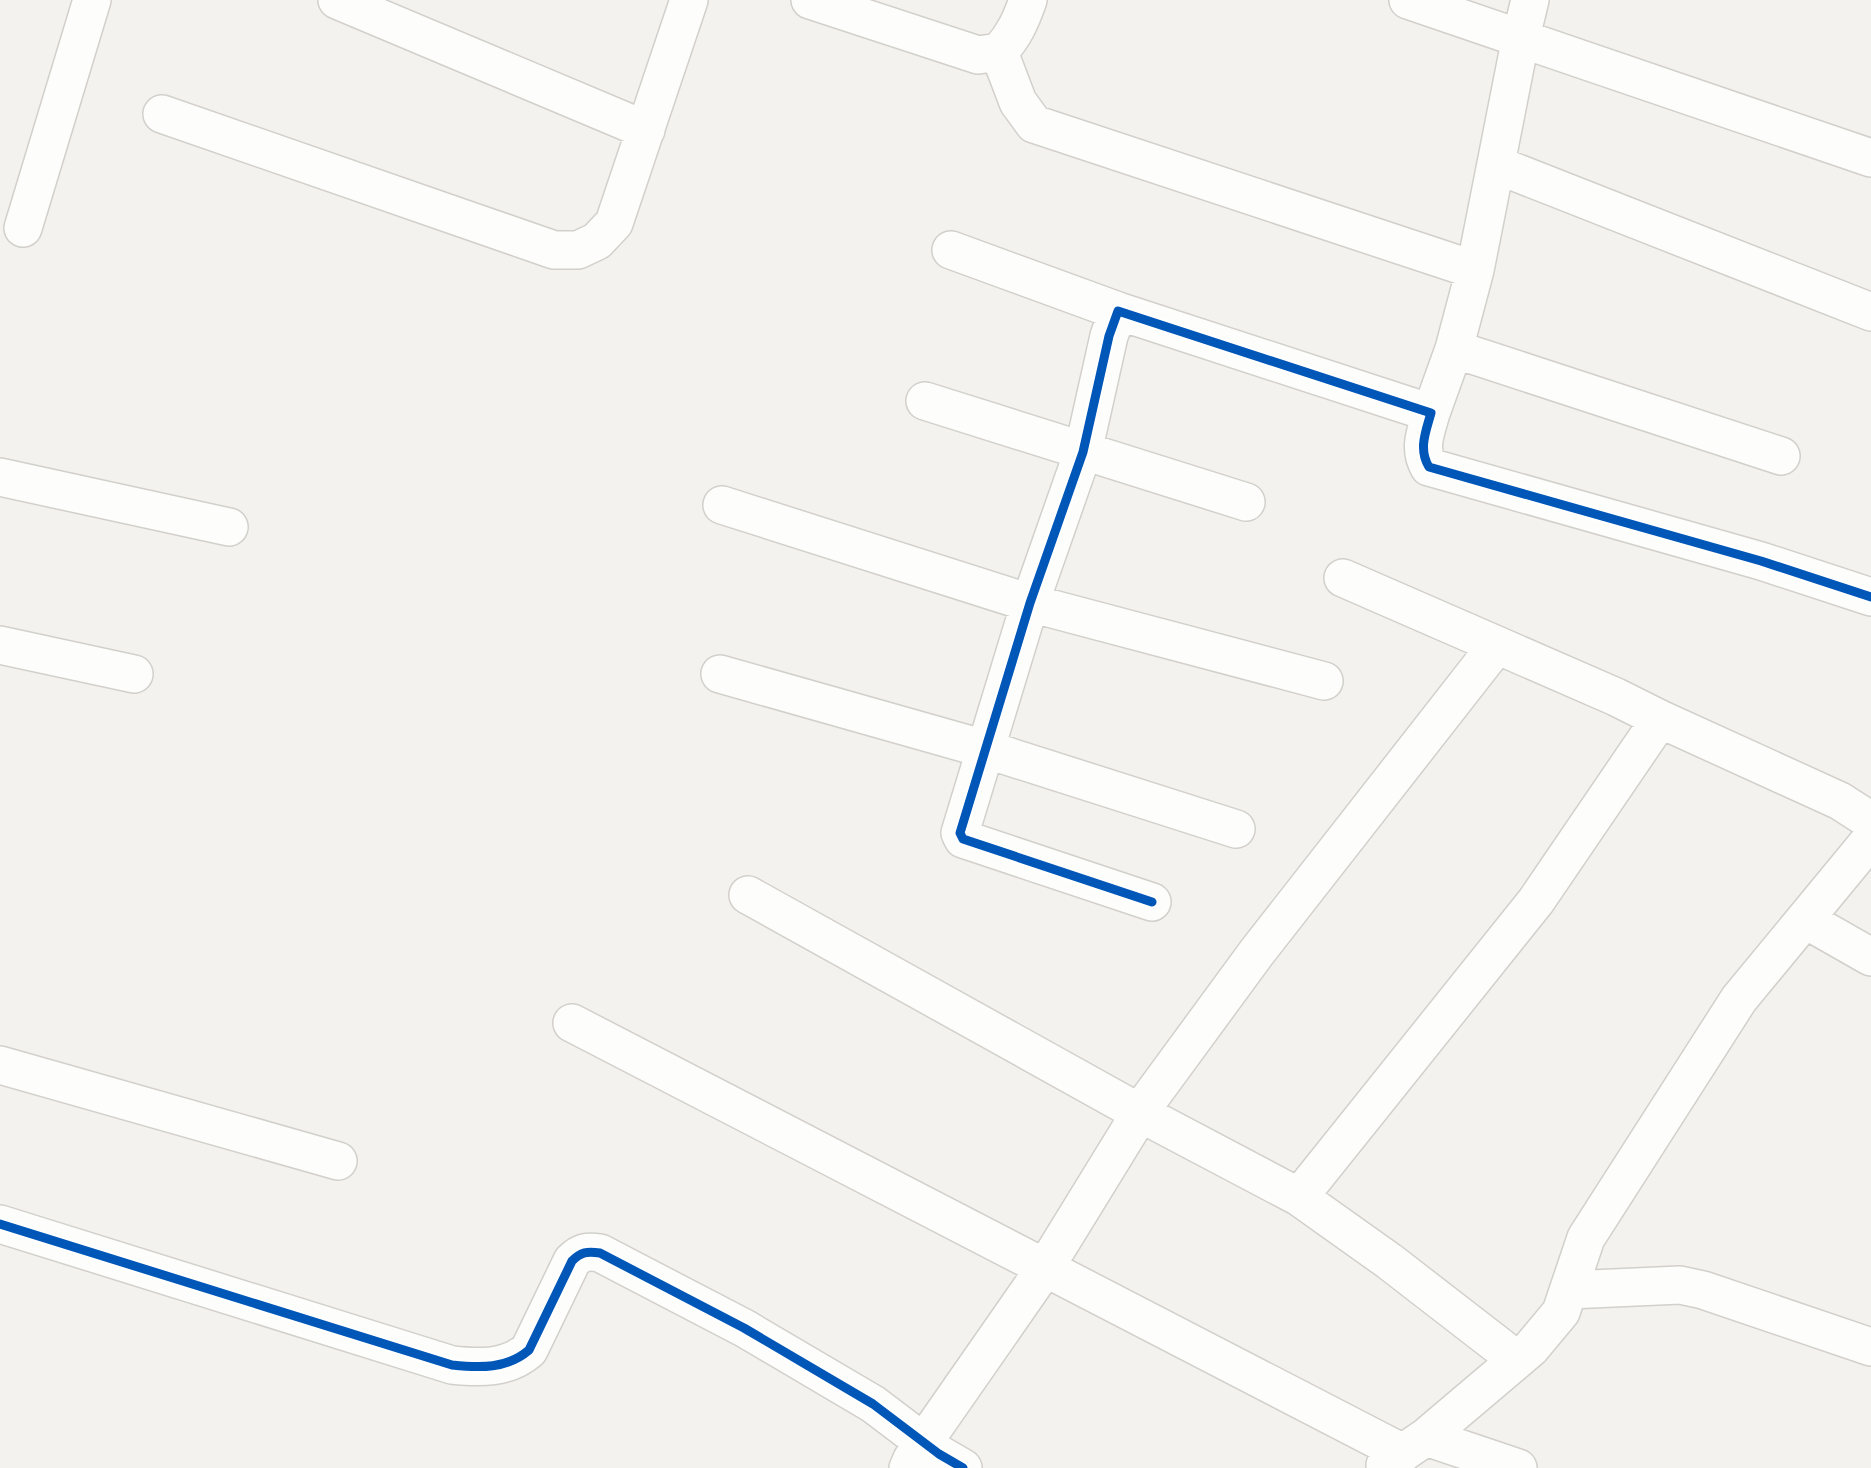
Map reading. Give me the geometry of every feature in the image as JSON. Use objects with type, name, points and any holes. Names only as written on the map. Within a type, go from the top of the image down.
[{"type":"street","points":[[23,228],[92,0]]},
{"type":"street","points":[[337,0],[646,130]]},
{"type":"street","points":[[162,114],[554,250],[578,250],[597,241],[614,223],[689,0]]},
{"type":"street","points":[[810,0],[978,55],[999,52],[1011,39],[1028,0]]},
{"type":"street","points":[[1408,0],[1871,158]]},
{"type":"street","points":[[1531,0],[1521,37],[1475,270],[1454,349],[1431,413],[1423,444],[1423,458],[1429,467],[1761,561],[1871,597]]},
{"type":"street","points":[[999,52],[1018,102],[1034,124],[1475,270]]},
{"type":"street","points":[[1497,165],[1871,312]]},
{"type":"street","points":[[951,250],[1118,312],[1431,413]]},
{"type":"street","points":[[1118,312],[1109,335],[1083,452],[1030,603],[960,833],[963,839],[1152,902]]},
{"type":"street","points":[[1454,349],[1781,456]]},
{"type":"street","points":[[925,401],[1246,502]]},
{"type":"street","points":[[0,477],[229,527]]},
{"type":"street","points":[[722,505],[1030,603],[1324,681]]},
{"type":"street","points":[[1343,578],[1616,696],[1840,802],[1871,821]]},
{"type":"street","points":[[0,645],[134,674]]},
{"type":"street","points":[[916,1455],[1045,1268],[1140,1113],[1257,952],[1497,645]]},
{"type":"street","points":[[720,674],[985,749],[1236,829]]},
{"type":"street","points":[[1299,1197],[1536,901],[1660,719]]},
{"type":"street","points":[[1403,1453],[1531,1348],[1561,1312],[1587,1238],[1739,999],[1871,839]]},
{"type":"street","points":[[748,895],[1140,1113],[1299,1197],[1389,1261],[1517,1360]]},
{"type":"street","points":[[1806,919],[1871,957]]},
{"type":"street","points":[[572,1023],[1403,1453],[1518,1468]]},
{"type":"street","points":[[0,1065],[338,1161]]},
{"type":"street","points":[[0,1224],[452,1365],[475,1368],[519,1359],[530,1350],[572,1261],[579,1254],[589,1251],[600,1253],[744,1328],[873,1404],[916,1455],[963,1468]]},
{"type":"street","points":[[1569,1290],[1680,1285],[1703,1290],[1871,1347]]},
{"type":"cycle path","points":[[1152,902],[963,839],[960,833],[1030,603],[1083,452],[1109,336],[1118,311],[1431,413],[1423,447],[1429,467],[1761,561],[1871,597]]},
{"type":"cycle path","points":[[0,1224],[452,1365],[473,1367],[512,1361],[529,1350],[572,1261],[584,1253],[600,1253],[744,1328],[873,1404],[939,1454],[963,1468]]}]
